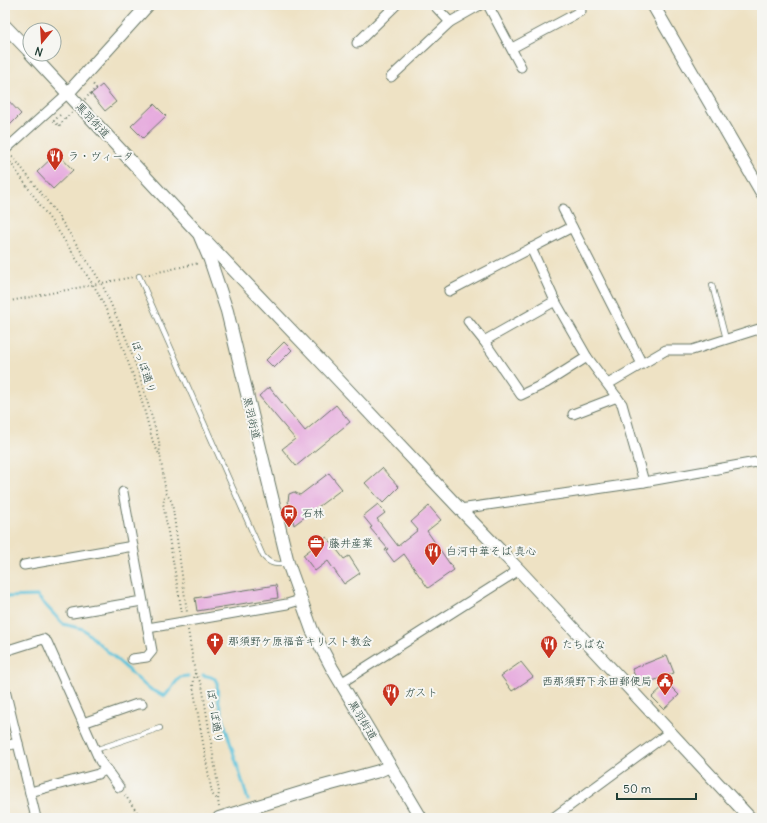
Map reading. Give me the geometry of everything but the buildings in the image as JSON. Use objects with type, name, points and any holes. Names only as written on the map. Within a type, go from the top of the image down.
[{"type":"street","points":[[6,153],[68,93],[148,5]]},
{"type":"street","points":[[357,43],[396,5]]},
{"type":"street","points":[[434,5],[450,22]]},
{"type":"street","points":[[391,76],[450,22],[480,5]]},
{"type":"street","points":[[488,5],[521,67]]},
{"type":"street","points":[[512,48],[580,11],[577,5]]},
{"type":"street","points":[[653,5],[762,193]]},
{"type":"street","name":"黒羽街道","points":[[5,26],[22,44]]},
{"type":"street","name":"黒羽街道","points":[[39,62],[199,234],[210,260],[227,311],[288,564],[300,600],[312,630],[341,683],[421,818]]},
{"type":"street","points":[[563,209],[642,364]]},
{"type":"street","points":[[449,291],[572,227]]},
{"type":"street","points":[[199,234],[519,570],[750,818]]},
{"type":"street","points":[[531,248],[555,300],[587,357],[622,404],[644,482]]},
{"type":"street","points":[[484,341],[555,300]]},
{"type":"street","points":[[468,321],[484,341],[521,395],[546,383],[587,357]]},
{"type":"street","points":[[608,384],[666,350],[692,350],[762,328]]},
{"type":"street","points":[[573,414],[617,397]]},
{"type":"street","points":[[460,509],[644,482],[762,461]]},
{"type":"street","points":[[123,492],[152,651],[148,656],[132,659]]},
{"type":"street","points":[[24,565],[133,546]]},
{"type":"street","points":[[341,683],[519,570]]},
{"type":"street","points":[[148,628],[287,604],[300,600]]},
{"type":"street","points":[[72,613],[142,601]]},
{"type":"street","points":[[5,651],[43,639],[47,642],[100,761],[119,787]]},
{"type":"street","points":[[5,690],[36,818]]},
{"type":"street","points":[[83,723],[137,704],[142,704]]},
{"type":"street","points":[[553,818],[670,732]]},
{"type":"street","points":[[5,746],[18,743]]},
{"type":"street","points":[[219,814],[379,771],[390,766]]},
{"type":"street","points":[[30,792],[98,774],[107,769]]},
{"type":"lane","points":[[139,276],[263,556],[268,562],[275,564],[288,564]]},
{"type":"lane","points":[[712,285],[726,339]]},
{"type":"lane","points":[[95,750],[160,728]]},
{"type":"path","points":[[60,115],[54,121],[59,126],[96,88],[91,83],[88,86]]},
{"type":"path","points":[[6,153],[9,162],[62,235],[94,285],[118,337],[139,390],[153,442],[160,456]]},
{"type":"path","name":"ぽっぽ通り","points":[[6,153],[14,158],[57,214],[102,284],[126,338],[139,374],[159,441],[166,493],[172,502],[188,610],[186,616],[182,614],[163,503],[166,493]]},
{"type":"path","points":[[5,302],[102,284],[210,260]]},
{"type":"path","name":"ぽっぽ通り","points":[[188,626],[195,673],[202,685],[219,792],[219,814]]},
{"type":"path","points":[[195,673],[193,686],[212,794],[218,800]]},
{"type":"path","points":[[119,787],[140,818]]},
{"type":"waterway","points":[[5,597],[37,596],[63,624],[83,629],[149,689],[165,696],[180,677],[188,676]]},
{"type":"waterway","points":[[203,675],[215,679],[217,683],[218,699],[248,800]]},
{"type":"waterway","points":[[254,814],[256,818]]},
{"type":"place","name":"ラ・ヴィータ","points":[[55,171]]},
{"type":"place","name":"石林","points":[[289,528]]},
{"type":"place","name":"藤井産業","points":[[316,558]]},
{"type":"place","name":"白河中華そば 真心","points":[[433,566]]},
{"type":"place","name":"那須野ケ原福音キリスト教会","points":[[215,656]]},
{"type":"place","name":"たちばな","points":[[549,659]]},
{"type":"place","name":"西那須野下永田郵便局","points":[[665,696]]},
{"type":"place","name":"ガスト","points":[[391,707]]}]
